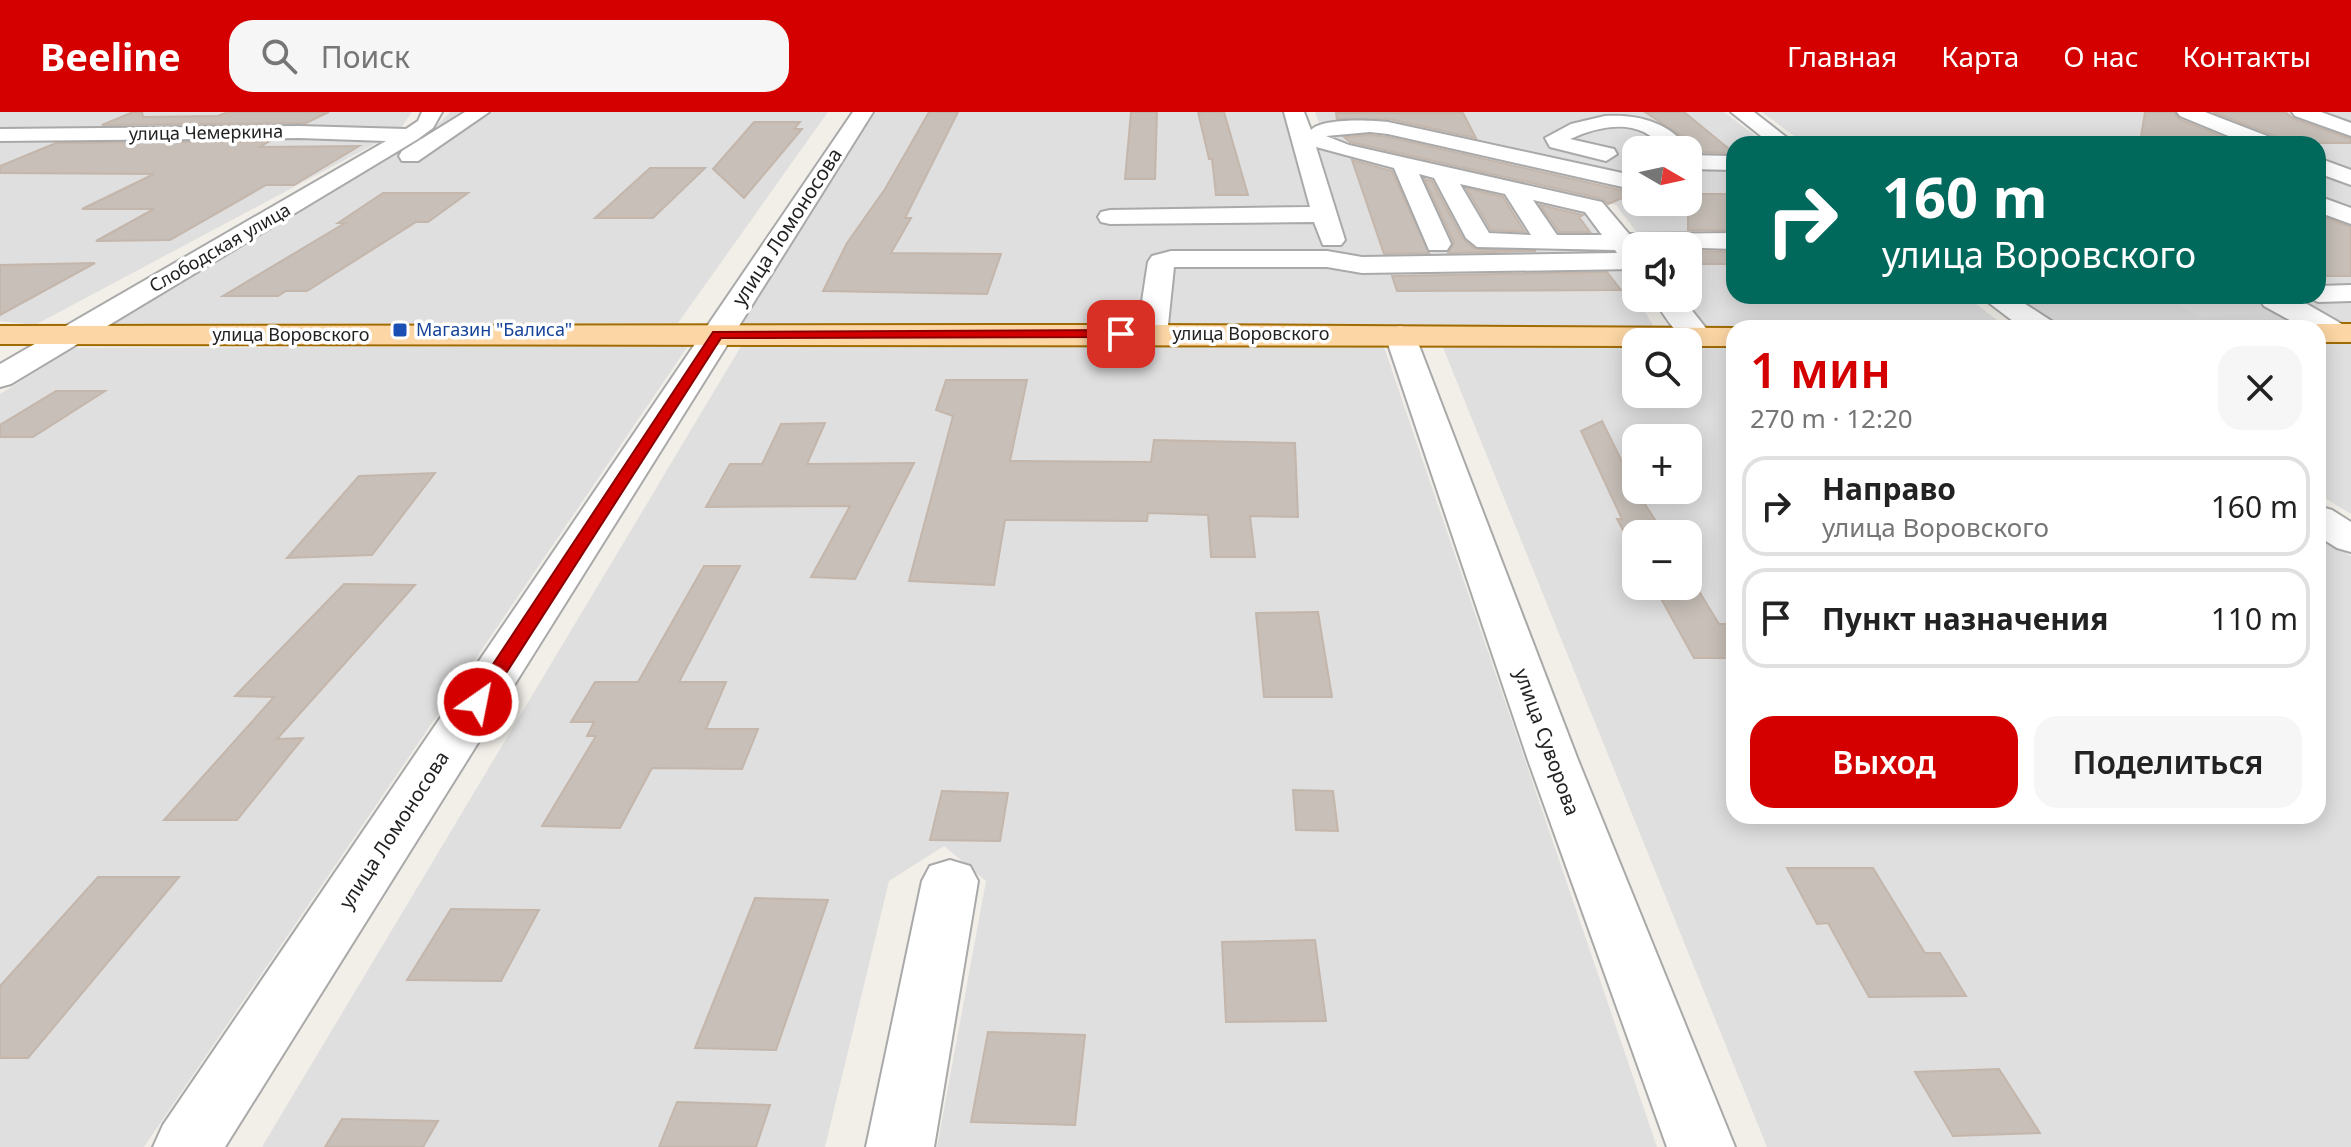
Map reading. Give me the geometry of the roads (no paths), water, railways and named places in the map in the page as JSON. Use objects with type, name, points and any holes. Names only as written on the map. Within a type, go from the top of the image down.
[{"type":"main road","name":"улица Воровского","points":[[0,335],[1622,336]]},
{"type":"main road","name":"улица Воровского","points":[[1702,337],[1726,337]]},
{"type":"street","points":[[272,146],[343,112]]},
{"type":"street","points":[[265,249],[427,127],[479,112]]},
{"type":"street","name":"улица Ломоносова","points":[[187,1147],[863,112]]},
{"type":"street","points":[[1741,112],[1773,136]]},
{"type":"street","points":[[2187,112],[2247,136]]},
{"type":"street","points":[[2302,112],[2351,130]]},
{"type":"street","points":[[1622,157],[1568,146],[1556,138],[1594,123],[1640,124],[1653,128],[1662,136]]},
{"type":"street","points":[[1299,126],[1343,150],[1593,207],[1622,242]]},
{"type":"street","points":[[1299,126],[1378,127],[1622,180]]},
{"type":"street","points":[[1299,126],[1332,237],[1362,265],[1622,254]]},
{"type":"street","name":"улица Чемеркина","points":[[0,135],[302,132],[427,127]]},
{"type":"street","name":"Слободская улица","points":[[0,377],[427,127]]},
{"type":"street","points":[[1702,160],[1726,162]]},
{"type":"street","points":[[1403,164],[1438,244]]},
{"type":"street","points":[[2326,168],[2349,177]]},
{"type":"street","points":[[1443,173],[1479,238],[1486,242],[1549,243],[1622,253]]},
{"type":"street","points":[[1513,188],[1549,243]]},
{"type":"street","points":[[2326,206],[2351,217]]},
{"type":"street","points":[[1110,217],[1332,237]]},
{"type":"street","points":[[1152,334],[1161,262],[1332,237]]},
{"type":"street","points":[[1702,245],[1726,242]]},
{"type":"street","points":[[191,266],[238,266]]},
{"type":"street","points":[[2331,294],[2351,306]]},
{"type":"street","points":[[2006,304],[2030,320]]},
{"type":"street","points":[[2279,304],[2309,320]]},
{"type":"street","points":[[129,336],[165,312]]},
{"type":"street","points":[[1678,312],[1691,328]]},
{"type":"street","name":"улица Суворова","points":[[1400,335],[1553,760],[1701,1147]]},
{"type":"street","points":[[2326,523],[2351,540]]},
{"type":"street","points":[[900,1147],[950,881]]},
{"type":"place","name":"Магазин \"Балиса\"","points":[[400,330]]}]
